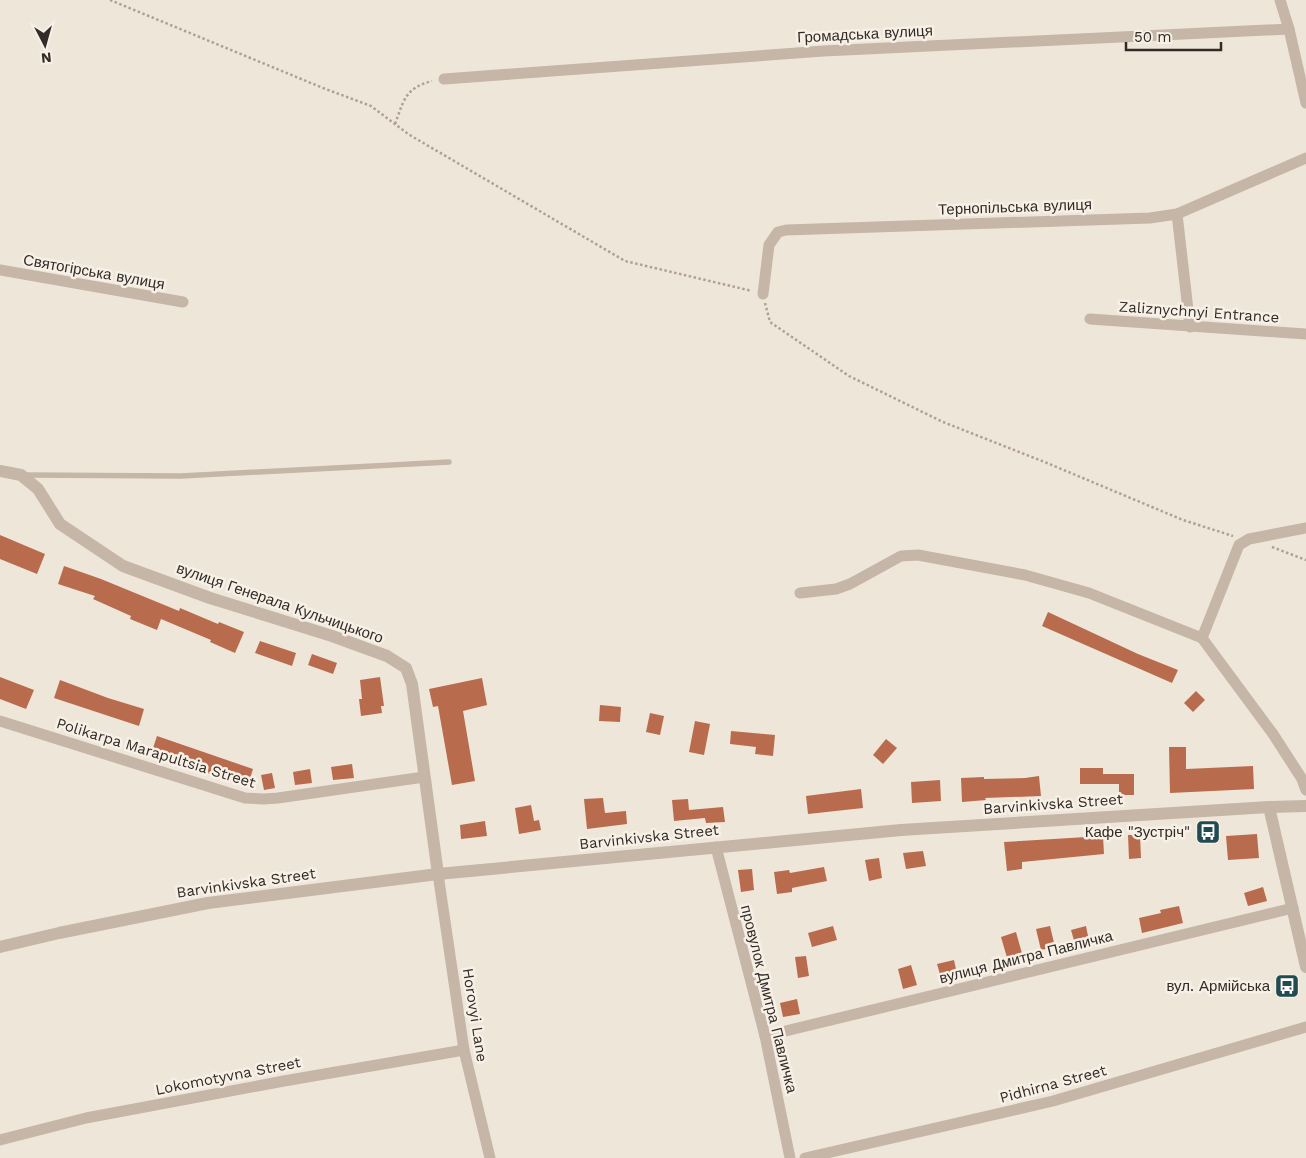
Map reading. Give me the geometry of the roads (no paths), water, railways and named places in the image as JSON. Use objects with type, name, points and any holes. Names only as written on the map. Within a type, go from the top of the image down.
[{"type":"street","points":[[1280,0],[1289,29],[1306,103]]},
{"type":"street","name":"Громадська вулиця","points":[[444,79],[824,51],[1289,29]]},
{"type":"street","name":"Тернопільська вулиця","points":[[762,294],[769,244],[778,232],[786,230],[1150,218],[1177,214],[1306,158]]},
{"type":"street","points":[[1177,214],[1190,327]]},
{"type":"street","name":"Святогірська вулиця","points":[[0,270],[184,302]]},
{"type":"street","name":"Zaliznychnyi Entrance","points":[[1090,319],[1306,334]]},
{"type":"street","points":[[0,471],[21,475]]},
{"type":"street","name":"вулиця Генерала Кульчицького","points":[[21,475],[38,489],[60,524],[123,566],[210,598],[332,636],[387,656],[406,668],[412,684],[438,874]]},
{"type":"street","points":[[1202,638],[1244,542],[1306,528]]},
{"type":"street","points":[[800,593],[843,586],[864,578],[901,556],[918,555],[1025,575],[1089,593],[1202,638],[1273,734],[1302,779],[1306,790]]},
{"type":"street","name":"Polikarpa Marapultsia Street","points":[[0,721],[245,798],[278,798],[424,777]]},
{"type":"street","name":"Barvinkivska Street","points":[[0,947],[59,932],[208,903],[438,874],[901,830],[1306,806]]},
{"type":"street","points":[[1270,807],[1306,967]]},
{"type":"street","name":"провулок Дмитра Павличка","points":[[716,847],[765,1036],[790,1158]]},
{"type":"street","name":"Horovyi Lane","points":[[438,874],[464,1050],[490,1158]]},
{"type":"street","name":"вулиця Дмитра Павличка","points":[[765,1036],[1293,908]]},
{"type":"street","name":"Pidhirna Street","points":[[805,1158],[1053,1101],[1306,1027]]},
{"type":"street","name":"Lokomotyvna Street","points":[[0,1140],[86,1118],[284,1080],[464,1050]]},
{"type":"lane","points":[[21,475],[181,476],[449,462]]},
{"type":"place","name":"Кафе \"Зустріч\"","points":[[1208,832]]},
{"type":"place","name":"вул. Армійська","points":[[1287,986]]}]
